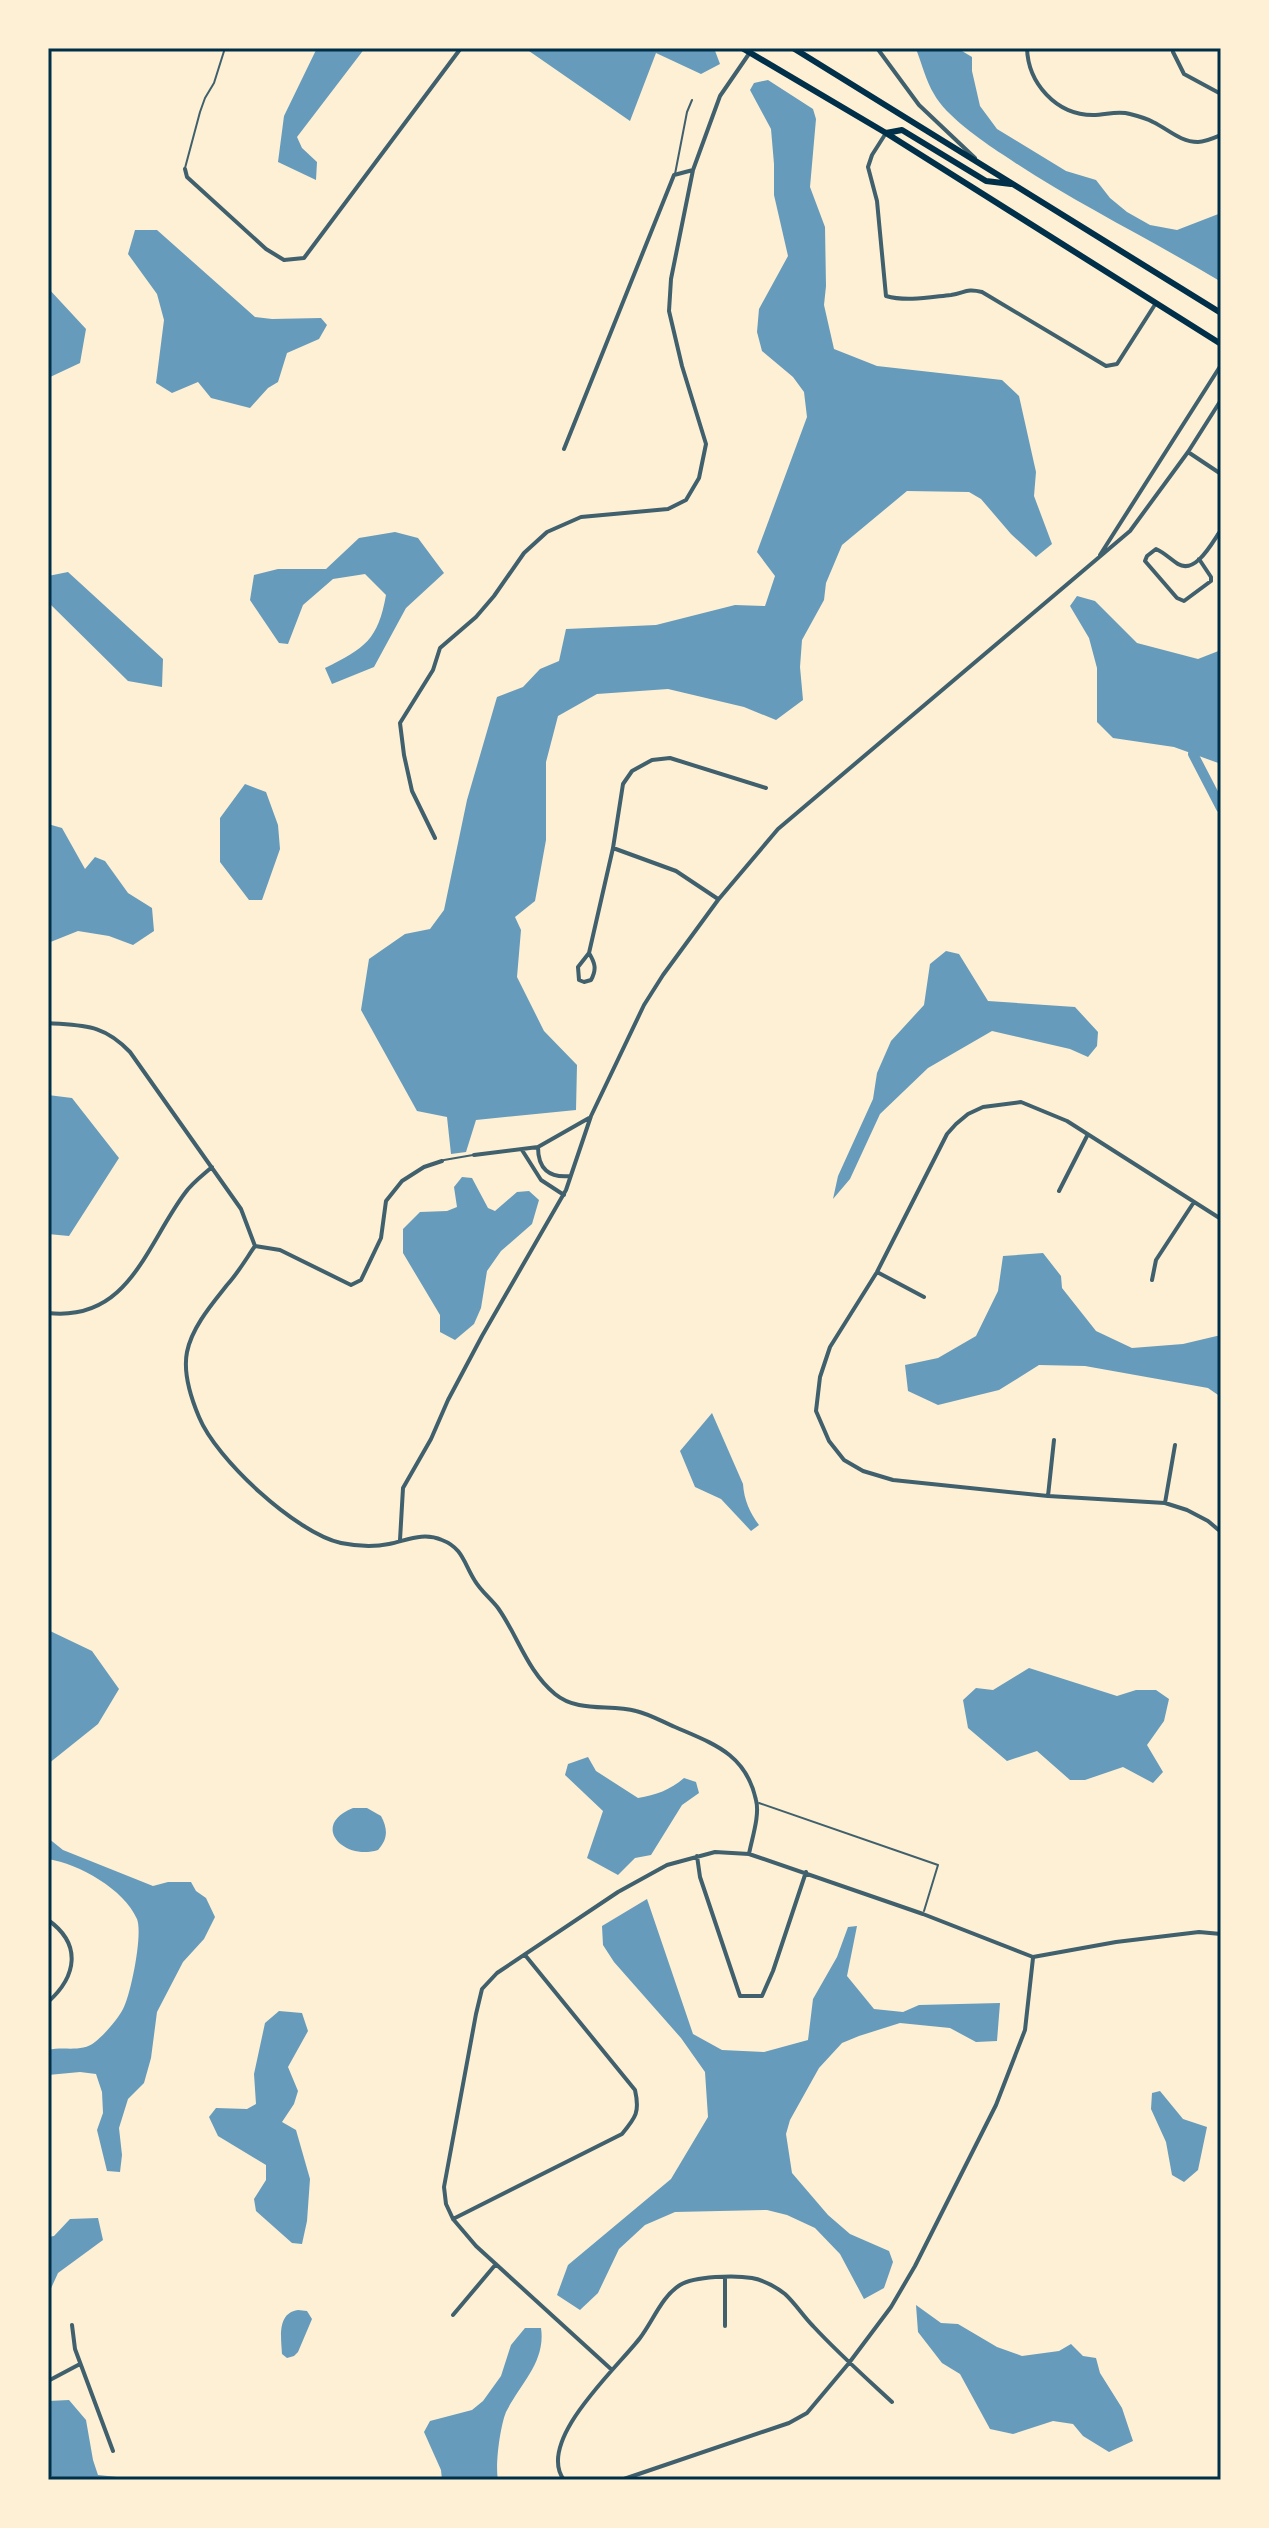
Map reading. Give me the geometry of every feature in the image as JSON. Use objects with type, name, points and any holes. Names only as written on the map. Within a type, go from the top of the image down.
[{"type":"main road","points":[[793,48],[1221,313]]},
{"type":"main road","points":[[748,49],[1221,344]]},
{"type":"main road","points":[[886,133],[902,130],[986,181],[1015,185]]},
{"type":"street","points":[[185,169],[193,183],[266,249],[284,260],[304,258],[461,48]]},
{"type":"street","points":[[877,48],[919,105],[982,165]]},
{"type":"street","points":[[1027,48],[1028,62],[1037,85],[1056,105],[1090,115],[1124,112],[1151,121],[1175,136],[1200,143],[1221,135]]},
{"type":"street","points":[[435,838],[412,791],[400,723],[433,670],[440,648],[476,617],[524,553],[547,532],[581,517],[668,509],[686,500],[699,478],[706,444],[669,311],[671,279],[693,170],[720,96],[748,49]]},
{"type":"street","points":[[1173,52],[1184,74],[1221,94]]},
{"type":"street","points":[[886,133],[868,167],[877,201],[886,296],[896,299],[955,294],[969,289],[982,292],[1106,366],[1117,364],[1156,303]]},
{"type":"street","points":[[564,449],[674,175],[693,170]]},
{"type":"street","points":[[1097,560],[1221,365]]},
{"type":"street","points":[[400,1540],[403,1488],[482,1336],[564,1195],[591,1116],[644,1005],[663,975],[718,900],[778,829],[1130,531],[1188,452],[1221,400]]},
{"type":"street","points":[[1188,452],[1221,474]]},
{"type":"street","points":[[1199,559],[1211,581],[1184,601],[1177,598],[1145,561],[1156,549],[1184,567],[1199,559],[1221,530]]},
{"type":"street","points":[[589,953],[595,963],[594,974],[591,980],[584,982],[579,980],[578,967],[589,953],[613,848],[623,784],[632,771],[652,760],[670,758],[766,788]]},
{"type":"street","points":[[613,848],[676,871],[718,900]]},
{"type":"street","points":[[48,1023],[91,1027],[116,1037],[130,1052],[241,1209],[255,1246]]},
{"type":"street","points":[[1221,1219],[1067,1121],[1021,1102],[983,1107],[968,1114],[947,1134],[877,1272],[830,1347],[820,1377],[816,1411],[829,1441],[844,1460],[863,1471],[893,1480],[1048,1496],[1165,1503],[1187,1510],[1221,1532]]},
{"type":"street","points":[[474,1155],[538,1147],[591,1116]]},
{"type":"street","points":[[1059,1191],[1087,1136]]},
{"type":"street","points":[[538,1147],[538,1158],[548,1174],[570,1176]]},
{"type":"street","points":[[522,1150],[541,1180],[564,1195]]},
{"type":"street","points":[[255,1246],[280,1250],[351,1285],[361,1280],[381,1238],[386,1201],[402,1181],[424,1167],[442,1161]]},
{"type":"street","points":[[48,1313],[90,1310],[113,1298],[128,1283],[186,1191],[212,1167]]},
{"type":"street","points":[[1152,1280],[1156,1260],[1194,1202]]},
{"type":"street","points":[[255,1246],[206,1310],[187,1352],[188,1382],[200,1419],[225,1455],[255,1489],[288,1517],[338,1543],[364,1546],[390,1544],[425,1536],[442,1539],[460,1551],[474,1580],[499,1610],[538,1676],[556,1695],[579,1706],[637,1711],[720,1746],[746,1771],[757,1803],[749,1854]]},
{"type":"street","points":[[877,1272],[924,1297]]},
{"type":"street","points":[[1048,1496],[1054,1440]]},
{"type":"street","points":[[1165,1503],[1175,1445]]},
{"type":"street","points":[[612,2370],[476,2246],[453,2219],[446,2204],[444,2187],[476,2014],[482,1989],[497,1973],[618,1892],[667,1865],[715,1852],[749,1854],[806,1872],[1033,1957],[1131,1940],[1199,1932],[1221,1934]]},
{"type":"street","points":[[697,1856],[700,1877],[740,1996],[762,1996],[806,1872]]},
{"type":"street","points":[[48,1920],[66,1936],[72,1967],[64,1984],[48,2002]]},
{"type":"street","points":[[453,2219],[622,2134],[635,2118],[639,2105],[635,2090],[525,1955]]},
{"type":"street","points":[[621,2480],[789,2423],[807,2413],[849,2363],[891,2307],[915,2266],[996,2105],[1025,2030],[1033,1957]]},
{"type":"street","points":[[453,2315],[496,2264]]},
{"type":"street","points":[[564,2480],[557,2463],[565,2434],[582,2404],[639,2339],[667,2297],[680,2285],[697,2278],[751,2278],[785,2294],[849,2363],[892,2402]]},
{"type":"street","points":[[725,2278],[725,2326]]},
{"type":"street","points":[[72,2325],[75,2349],[113,2451]]},
{"type":"street","points":[[48,2381],[80,2364]]},
{"type":"lane","points":[[185,169],[200,112],[214,83],[225,48]]},
{"type":"lane","points":[[674,175],[692,100]]},
{"type":"lane","points":[[442,1161],[474,1155]]},
{"type":"lane","points":[[757,1803],[938,1865],[923,1914]]},
{"type":"water","points":[[317,48],[365,48],[297,137],[302,148],[317,162],[316,180],[278,162],[284,116]]},
{"type":"water","points":[[528,48],[714,48],[720,64],[701,74],[656,53],[630,121]]},
{"type":"water","points":[[911,48],[957,48],[972,57],[980,106],[997,129],[1066,171],[1096,180],[1110,198],[1150,225],[1177,230],[1221,213],[1221,279],[1055,187],[975,135],[939,102],[916,49]]},
{"type":"water","points":[[768,80],[813,109],[816,119],[810,187],[825,227],[824,305],[834,349],[877,366],[1002,380],[1019,396],[1036,472],[1034,496],[1052,544],[1036,557],[981,499],[969,492],[907,491],[842,545],[826,583],[824,600],[802,640],[800,667],[803,700],[776,720],[744,707],[668,689],[597,694],[558,716],[546,762],[546,840],[535,901],[515,917],[521,930],[517,977],[544,1031],[577,1065],[576,1110],[476,1120],[466,1152],[451,1154],[447,1117],[417,1111],[361,1010],[369,959],[405,934],[430,929],[444,910],[467,800],[497,697],[523,687],[540,669],[559,661],[566,629],[656,625],[735,605],[765,606],[775,576],[757,552],[807,417],[804,392],[793,377],[762,351],[757,332],[759,309],[788,256],[774,195],[771,129],[750,90],[754,83]]},
{"type":"water","points":[[135,230],[157,230],[255,317],[321,318],[327,325],[319,339],[287,353],[278,382],[268,388],[250,408],[211,398],[198,382],[172,393],[156,383],[164,320],[157,294],[128,254]]},
{"type":"water","points":[[48,288],[86,329],[80,363],[48,378]]},
{"type":"water","points":[[395,532],[418,538],[444,573],[406,608],[374,667],[332,684],[325,668],[368,641],[379,623],[386,595],[365,574],[333,579],[303,605],[288,644],[279,643],[250,600],[254,575],[278,569],[326,569],[359,538]]},
{"type":"water","points":[[68,572],[163,659],[162,687],[128,681],[48,602],[48,576]]},
{"type":"water","points":[[1077,596],[1095,601],[1137,643],[1198,659],[1221,650],[1221,764],[1174,747],[1113,738],[1097,722],[1097,668],[1089,638],[1070,606]]},
{"type":"water","points":[[245,784],[266,792],[278,825],[280,849],[262,900],[249,900],[220,862],[220,818]]},
{"type":"water","points":[[48,824],[62,828],[85,869],[95,857],[105,861],[128,893],[152,908],[154,931],[133,945],[109,936],[78,931],[48,943]]},
{"type":"water","points":[[946,951],[959,954],[988,1001],[1075,1007],[1098,1032],[1097,1046],[1088,1057],[1070,1049],[992,1031],[928,1068],[880,1114],[850,1179],[833,1199],[838,1176],[873,1099],[877,1073],[891,1041],[924,1005],[930,964]]},
{"type":"water","points":[[48,1095],[72,1098],[119,1158],[69,1236],[48,1234]]},
{"type":"water","points":[[462,1177],[472,1178],[488,1208],[495,1211],[517,1192],[529,1191],[539,1200],[532,1224],[501,1251],[487,1271],[481,1308],[474,1324],[455,1340],[440,1332],[440,1315],[403,1253],[403,1229],[420,1212],[447,1211],[457,1207],[454,1187]]},
{"type":"water","points":[[1043,1253],[1061,1276],[1062,1288],[1096,1331],[1132,1348],[1183,1344],[1221,1335],[1221,1397],[1208,1388],[1085,1366],[1039,1365],[999,1390],[938,1405],[908,1391],[905,1365],[938,1358],[976,1336],[998,1291],[1003,1256]]},
{"type":"water","points":[[712,1413],[743,1484],[748,1506],[759,1525],[751,1531],[721,1499],[695,1487],[680,1451]]},
{"type":"water","points":[[48,1630],[92,1651],[119,1689],[98,1724],[48,1764]]},
{"type":"water","points":[[1029,1668],[1117,1696],[1136,1690],[1156,1690],[1169,1699],[1164,1721],[1147,1745],[1163,1772],[1153,1783],[1123,1767],[1085,1780],[1070,1780],[1037,1751],[1007,1761],[968,1728],[963,1700],[976,1688],[993,1690]]},
{"type":"water","points":[[588,1757],[596,1771],[638,1798],[662,1791],[684,1778],[696,1782],[699,1793],[682,1805],[651,1855],[635,1858],[618,1875],[587,1858],[603,1811],[565,1775],[568,1764]]},
{"type":"water","points":[[353,1808],[367,1808],[381,1816],[386,1834],[378,1850],[353,1850],[336,1840],[334,1823],[340,1815]]},
{"type":"water","points":[[48,1838],[63,1850],[153,1886],[168,1882],[191,1882],[196,1891],[206,1898],[215,1917],[204,1939],[183,1962],[157,2012],[144,2083],[128,2099],[119,2128],[120,2172],[107,2171],[97,2130],[103,2113],[102,2092],[96,2074],[48,2075],[48,2050],[90,2045],[118,2017],[133,1978],[137,1919],[131,1908],[111,1888],[73,1866],[48,1859]]},
{"type":"water","points":[[647,1899],[693,2034],[722,2050],[764,2052],[808,2040],[813,1999],[837,1957],[848,1927],[857,1926],[847,1976],[874,2009],[903,2012],[919,2005],[1000,2003],[997,2041],[976,2042],[950,2028],[900,2023],[842,2043],[819,2068],[790,2120],[786,2134],[792,2173],[828,2215],[850,2234],[889,2251],[893,2262],[884,2288],[864,2299],[840,2254],[815,2228],[767,2210],[675,2212],[645,2225],[619,2249],[598,2293],[580,2310],[557,2295],[568,2265],[671,2179],[708,2117],[705,2072],[681,2038],[614,1962],[603,1945],[602,1926]]},
{"type":"water","points":[[279,2011],[302,2013],[308,2031],[288,2067],[298,2091],[294,2104],[282,2122],[296,2130],[310,2179],[302,2244],[292,2243],[256,2211],[254,2199],[266,2180],[266,2165],[218,2136],[209,2117],[216,2108],[247,2109],[256,2104],[254,2074],[265,2023]]},
{"type":"water","points":[[1160,2091],[1183,2119],[1207,2127],[1198,2170],[1184,2182],[1172,2175],[1166,2142],[1151,2109],[1152,2093]]},
{"type":"water","points":[[98,2218],[103,2240],[58,2273],[48,2295],[48,2237],[54,2236],[70,2219]]},
{"type":"water","points":[[916,2305],[941,2323],[958,2324],[997,2347],[1022,2356],[1059,2351],[1071,2344],[1083,2356],[1096,2358],[1100,2373],[1122,2408],[1133,2441],[1109,2452],[1083,2436],[1073,2424],[1053,2421],[1013,2434],[990,2429],[960,2374],[942,2363],[918,2332]]},
{"type":"water","points":[[307,2311],[312,2319],[298,2352],[287,2358],[282,2354],[283,2321],[291,2312]]},
{"type":"water","points":[[525,2328],[541,2328],[540,2352],[506,2412],[500,2436],[498,2480],[442,2480],[441,2470],[424,2432],[430,2421],[472,2410],[483,2401],[501,2376],[511,2345]]},
{"type":"water","points":[[69,2400],[86,2420],[98,2475],[146,2480],[54,2480],[48,2471],[48,2401]]},
{"type":"waterway","points":[[1193,754],[1221,808]]}]
